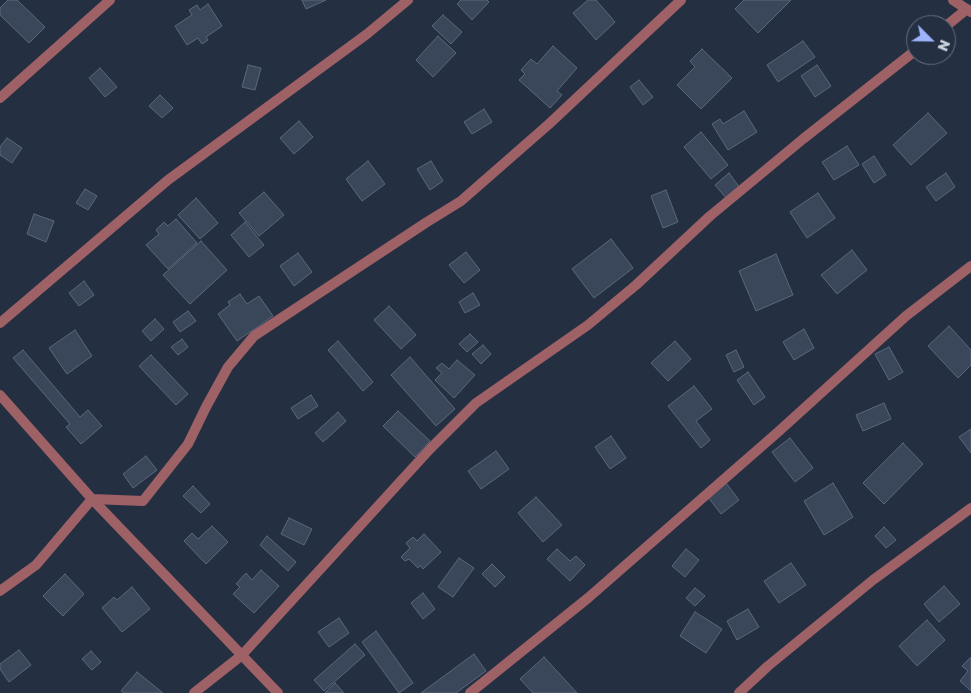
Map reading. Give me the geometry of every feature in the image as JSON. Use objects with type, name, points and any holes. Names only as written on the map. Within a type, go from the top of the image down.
[{"type":"street","points":[[0,98],[110,0]]},
{"type":"street","points":[[0,323],[168,180],[368,34],[408,0]]},
{"type":"street","points":[[92,499],[143,500],[188,444],[228,367],[254,336],[461,200],[549,124],[681,0]]},
{"type":"street","points":[[953,0],[969,10],[956,19]]},
{"type":"street","points":[[194,693],[242,655],[430,450],[476,403],[588,326],[636,285],[710,216],[803,139],[906,58]]},
{"type":"street","points":[[470,693],[588,598],[906,316],[971,266]]},
{"type":"street","points":[[0,395],[92,499],[278,693]]},
{"type":"street","points":[[0,591],[36,565],[92,499]]},
{"type":"street","points":[[739,693],[768,666],[873,580],[971,508]]},
{"type":"building","points":[[8,0],[17,0],[45,27],[29,43],[0,15],[0,8]]},
{"type":"building","points":[[302,0],[326,0],[306,9]]},
{"type":"building","points":[[461,0],[487,0],[489,2],[472,20],[457,4]]},
{"type":"building","points":[[588,0],[596,0],[615,22],[596,40],[573,13]]},
{"type":"building","points":[[744,0],[791,0],[758,33],[735,9]]},
{"type":"building","points":[[208,4],[222,26],[206,37],[208,40],[202,44],[198,38],[187,45],[175,26],[192,15],[189,10],[197,5],[200,10]]},
{"type":"building","points":[[443,15],[462,32],[451,44],[432,26]]},
{"type":"building","points":[[438,36],[456,53],[433,77],[416,60]]},
{"type":"building","points":[[803,41],[815,57],[778,82],[767,65]]},
{"type":"building","points":[[553,46],[577,68],[557,91],[562,95],[550,108],[519,80],[525,74],[521,70],[531,59],[537,64]]},
{"type":"building","points":[[702,49],[732,78],[701,109],[677,85],[695,67],[690,61]]},
{"type":"building","points":[[248,65],[261,68],[255,90],[242,87]]},
{"type":"building","points":[[817,65],[831,86],[815,97],[801,76]]},
{"type":"building","points":[[100,68],[117,87],[105,97],[89,78]]},
{"type":"building","points":[[639,80],[653,97],[643,105],[630,87]]},
{"type":"building","points":[[160,95],[173,108],[162,118],[149,106]]},
{"type":"building","points":[[484,109],[492,122],[472,134],[464,122]]},
{"type":"building","points":[[744,111],[757,132],[728,150],[712,124],[720,119],[723,124]]},
{"type":"building","points":[[928,113],[947,133],[911,165],[893,145]]},
{"type":"building","points":[[299,121],[313,137],[294,154],[280,138]]},
{"type":"building","points":[[701,132],[728,165],[711,179],[684,147]]},
{"type":"building","points":[[7,138],[22,148],[12,163],[0,155],[0,147]]},
{"type":"building","points":[[847,146],[859,165],[834,180],[822,162]]},
{"type":"building","points":[[874,156],[886,175],[874,183],[862,164]]},
{"type":"building","points":[[368,161],[385,184],[362,201],[346,179]]},
{"type":"building","points":[[431,161],[443,181],[430,190],[417,169]]},
{"type":"building","points":[[729,173],[740,188],[727,199],[715,185]]},
{"type":"building","points":[[946,173],[955,187],[936,201],[926,187]]},
{"type":"building","points":[[85,189],[97,196],[88,210],[76,203]]},
{"type":"building","points":[[666,190],[678,222],[663,228],[651,196]]},
{"type":"building","points":[[264,192],[284,215],[259,236],[239,213]]},
{"type":"building","points":[[818,193],[835,218],[807,238],[790,212]]},
{"type":"building","points":[[196,198],[218,223],[200,239],[178,215]]},
{"type":"building","points":[[34,214],[54,221],[46,242],[27,234]]},
{"type":"building","points":[[176,219],[197,243],[168,269],[146,245],[159,234],[156,230],[164,222],[168,226]]},
{"type":"building","points":[[245,222],[264,245],[249,257],[231,235]]},
{"type":"building","points":[[611,239],[633,268],[594,298],[572,269]]},
{"type":"building","points":[[201,241],[227,270],[190,304],[163,275]]},
{"type":"building","points":[[852,250],[867,270],[837,294],[821,275]]},
{"type":"building","points":[[466,252],[480,270],[464,283],[449,265]]},
{"type":"building","points":[[298,253],[312,272],[294,286],[280,266]]},
{"type":"building","points":[[776,254],[793,295],[756,311],[739,271]]},
{"type":"building","points":[[84,281],[94,295],[79,306],[69,293]]},
{"type":"building","points":[[473,293],[480,305],[465,313],[459,302]]},
{"type":"building","points":[[240,294],[247,304],[259,296],[273,316],[237,341],[218,314],[230,305],[228,302]]},
{"type":"building","points":[[389,306],[416,335],[401,349],[374,320]]},
{"type":"building","points":[[188,311],[196,321],[180,332],[173,322]]},
{"type":"building","points":[[155,319],[164,329],[151,341],[142,331]]},
{"type":"building","points":[[949,326],[971,350],[971,365],[958,378],[928,346]]},
{"type":"building","points":[[804,329],[814,348],[794,360],[783,342]]},
{"type":"building","points":[[75,330],[92,356],[67,374],[49,348]]},
{"type":"building","points":[[470,334],[478,342],[467,352],[459,344]]},
{"type":"building","points":[[182,339],[188,347],[178,355],[171,347]]},
{"type":"building","points":[[338,341],[373,382],[363,391],[328,350]]},
{"type":"building","points":[[675,341],[691,359],[668,381],[651,363]]},
{"type":"building","points":[[483,345],[491,354],[481,364],[472,354]]},
{"type":"building","points":[[889,347],[903,372],[889,380],[875,354]]},
{"type":"building","points":[[23,350],[80,417],[88,410],[102,426],[81,444],[66,427],[70,424],[13,358]]},
{"type":"building","points":[[736,350],[744,367],[734,372],[726,355]]},
{"type":"building","points":[[151,355],[188,394],[176,405],[139,366]]},
{"type":"building","points":[[410,357],[455,409],[436,426],[391,375]]},
{"type":"building","points":[[457,360],[475,375],[454,398],[435,380],[442,373],[436,368],[442,363],[449,369]]},
{"type":"building","points":[[748,372],[765,397],[754,405],[737,380]]},
{"type":"building","points":[[694,386],[712,409],[696,421],[710,440],[701,448],[668,406]]},
{"type":"building","points":[[311,395],[318,406],[298,419],[291,408]]},
{"type":"building","points":[[884,403],[891,419],[863,431],[856,415]]},
{"type":"building","points":[[398,411],[430,441],[415,457],[383,426]]},
{"type":"building","points":[[338,412],[346,421],[323,442],[315,433]]},
{"type":"building","points":[[971,429],[971,453],[959,437]]},
{"type":"building","points":[[611,436],[626,458],[610,469],[595,447]]},
{"type":"building","points":[[790,438],[813,468],[795,482],[772,452]]},
{"type":"building","points":[[903,443],[923,464],[884,504],[863,483]]},
{"type":"building","points":[[496,451],[509,469],[481,489],[468,471]]},
{"type":"building","points":[[146,456],[157,470],[133,488],[123,474]]},
{"type":"building","points":[[726,483],[739,500],[721,514],[708,497]]},
{"type":"building","points":[[833,483],[853,517],[824,535],[804,501]]},
{"type":"building","points":[[193,486],[210,504],[201,513],[183,496]]},
{"type":"building","points":[[536,497],[562,525],[543,542],[518,513]]},
{"type":"building","points":[[289,518],[312,529],[304,545],[281,534]]},
{"type":"building","points":[[212,526],[228,542],[206,564],[184,541],[192,533],[198,539]]},
{"type":"building","points":[[884,527],[896,540],[886,548],[875,536]]},
{"type":"building","points":[[424,534],[441,552],[423,569],[420,565],[418,568],[409,559],[405,561],[401,557],[410,548],[406,543],[413,537],[417,541]]},
{"type":"building","points":[[267,536],[296,562],[288,571],[260,545]]},
{"type":"building","points":[[557,549],[570,561],[576,556],[585,565],[570,581],[547,559]]},
{"type":"building","points":[[686,549],[699,560],[685,577],[672,566]]},
{"type":"building","points":[[459,558],[474,568],[453,597],[438,587]]},
{"type":"building","points":[[791,563],[806,585],[779,603],[764,581]]},
{"type":"building","points":[[492,564],[505,577],[495,587],[482,574]]},
{"type":"building","points":[[261,570],[279,586],[254,613],[233,594],[240,587],[236,584],[246,573],[252,580]]},
{"type":"building","points":[[65,574],[84,594],[63,616],[43,596]]},
{"type":"building","points":[[944,586],[960,604],[939,622],[924,604]]},
{"type":"building","points":[[132,587],[150,609],[122,632],[102,608],[114,597],[117,600]]},
{"type":"building","points":[[695,588],[705,596],[695,606],[686,598]]},
{"type":"building","points":[[423,593],[435,609],[423,619],[411,603]]},
{"type":"building","points":[[748,609],[759,627],[737,640],[727,621]]},
{"type":"building","points":[[695,612],[722,629],[706,653],[680,636]]},
{"type":"building","points":[[339,618],[349,633],[329,647],[318,632]]},
{"type":"building","points":[[927,620],[945,640],[917,666],[899,646]]},
{"type":"building","points":[[376,631],[413,683],[399,693],[362,642]]},
{"type":"building","points":[[355,644],[365,655],[324,691],[314,680]]},
{"type":"building","points":[[19,650],[31,665],[9,682],[0,669],[0,664]]},
{"type":"building","points":[[91,651],[101,662],[92,670],[82,659]]},
{"type":"building","points":[[474,654],[486,671],[456,693],[421,693]]},
{"type":"building","points":[[544,657],[577,693],[533,693],[520,679]]},
{"type":"building","points":[[970,658],[971,691],[960,681],[968,671],[962,666]]},
{"type":"building","points":[[137,672],[163,693],[124,693],[121,691]]},
{"type":"building","points":[[335,683],[344,693],[325,693]]}]
